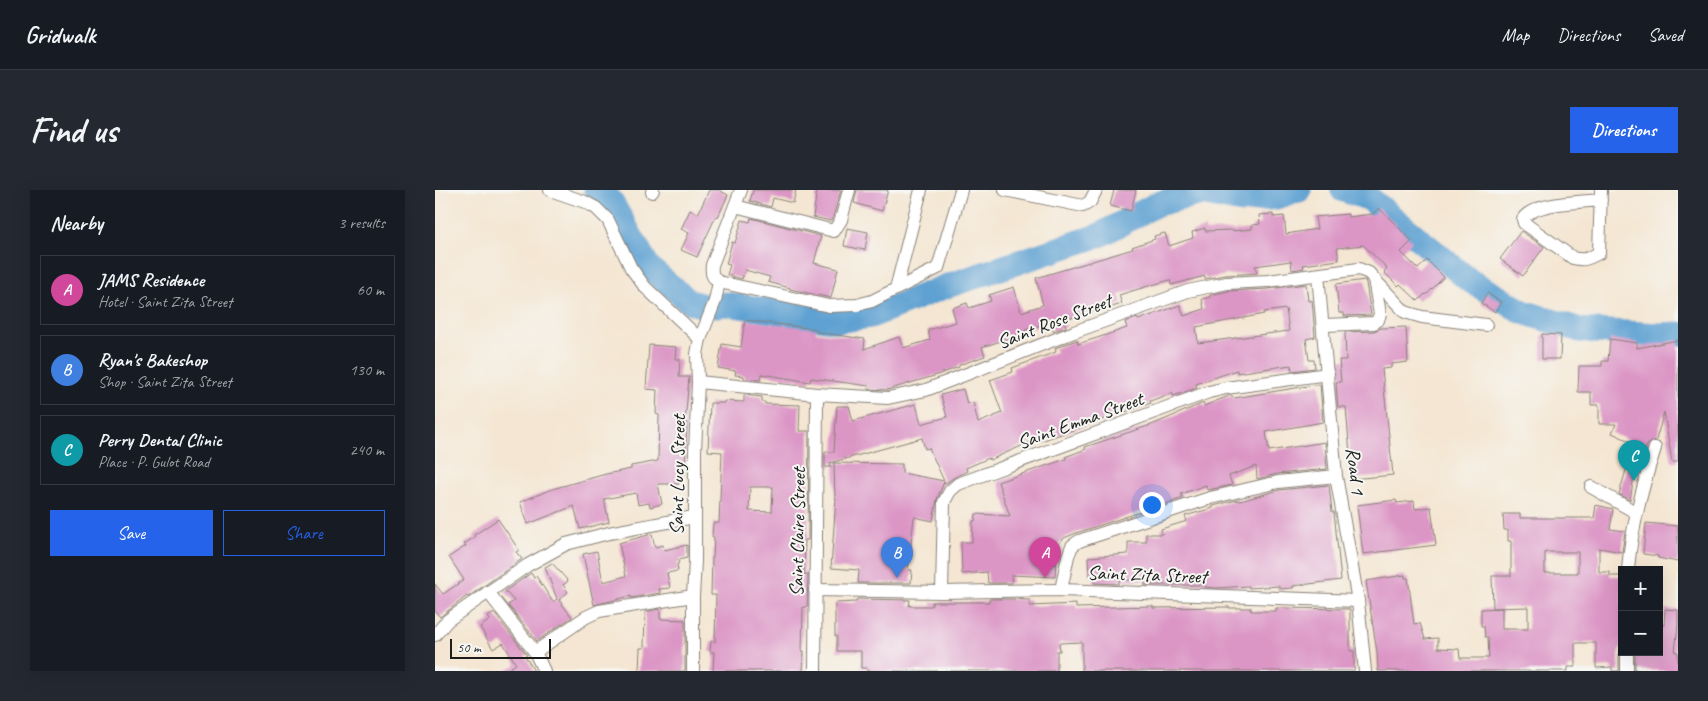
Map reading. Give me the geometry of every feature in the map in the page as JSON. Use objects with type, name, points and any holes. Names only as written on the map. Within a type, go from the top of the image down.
[{"type":"street","points":[[550,190],[585,202],[596,208],[608,220],[631,268],[645,286],[700,339]]},
{"type":"street","points":[[741,190],[712,265],[711,274],[714,278],[719,282],[829,306],[857,305],[872,301],[939,268],[961,190]]},
{"type":"street","points":[[735,206],[834,230],[841,220],[849,190]]},
{"type":"street","points":[[895,289],[921,190]]},
{"type":"street","points":[[1005,190],[1028,192],[1083,206],[1090,202],[1096,190]]},
{"type":"street","points":[[1601,195],[1599,253],[1587,259],[1573,258],[1524,223],[1523,219],[1526,215],[1538,208],[1601,195]]},
{"type":"street","name":"Saint Rose Street","points":[[698,382],[817,394],[888,398],[926,390],[1074,332],[1189,291],[1227,283],[1268,281],[1359,269],[1369,273],[1374,279]]},
{"type":"street","name":"Road 1","points":[[1318,275],[1336,476],[1358,601],[1365,671]]},
{"type":"street","points":[[1323,325],[1374,322],[1378,320],[1380,314],[1374,279]]},
{"type":"street","points":[[1374,279],[1405,312],[1422,317],[1486,325]]},
{"type":"street","name":"Saint Lucy Street","points":[[693,671],[697,354],[700,339],[715,301],[719,282]]},
{"type":"street","name":"Saint Emma Street","points":[[942,592],[944,502],[949,491],[958,484],[1209,392],[1328,374]]},
{"type":"street","name":"Saint Claire Street","points":[[815,671],[817,394]]},
{"type":"street","points":[[1629,566],[1630,540],[1655,448]]},
{"type":"street","points":[[1061,590],[1068,556],[1072,546],[1079,541],[1210,498],[1278,482],[1336,476]]},
{"type":"street","points":[[1591,486],[1637,512]]},
{"type":"street","points":[[435,635],[448,620],[488,592],[528,565],[566,544],[609,533],[694,517]]},
{"type":"street","name":"Saint Zita Street","points":[[815,590],[942,592],[1061,590],[1358,601]]},
{"type":"street","points":[[488,592],[535,652],[544,671]]},
{"type":"street","points":[[535,652],[599,610],[693,596]]},
{"type":"street","points":[[1627,656],[1627,671]]},
{"type":"building","points":[[709,190],[719,190],[728,195],[697,257],[681,250],[689,233],[681,229],[690,210],[698,214]]},
{"type":"building","points":[[753,190],[796,190],[793,203],[773,198],[771,207],[750,201]]},
{"type":"building","points":[[817,190],[841,190],[831,221],[813,217]]},
{"type":"building","points":[[857,190],[888,190],[882,211],[854,203]]},
{"type":"building","points":[[1114,190],[1136,190],[1131,211],[1110,206]]},
{"type":"building","points":[[1379,208],[1412,241],[1401,252],[1418,269],[1427,260],[1444,277],[1418,301],[1400,284],[1398,286],[1384,272],[1387,268],[1363,245],[1337,248],[1339,260],[1303,265],[1304,268],[1292,270],[1291,261],[1255,266],[1257,273],[1226,275],[1205,279],[1205,276],[1171,285],[1170,280],[1145,287],[1119,295],[1122,304],[1064,320],[1066,327],[1053,331],[1050,322],[1025,330],[1026,333],[982,347],[985,356],[934,376],[887,390],[868,389],[869,386],[811,378],[810,382],[762,374],[761,380],[744,379],[744,376],[735,375],[736,371],[718,368],[722,344],[741,347],[745,320],[816,329],[816,332],[865,339],[864,349],[899,337],[903,348],[930,340],[928,330],[956,322],[952,308],[967,303],[969,308],[991,301],[989,295],[1014,287],[1021,312],[1043,305],[1036,278],[1133,249],[1132,247],[1155,239],[1154,236],[1165,233],[1169,246],[1193,238],[1192,232],[1205,228],[1205,231],[1252,229],[1252,225],[1260,224],[1259,215],[1273,214],[1273,217],[1284,216],[1286,234],[1317,229],[1315,217],[1348,214],[1348,217],[1373,214]]},
{"type":"building","points":[[751,218],[821,236],[814,263],[838,269],[831,298],[768,282],[770,277],[745,270],[742,279],[727,275],[730,265],[726,264],[732,242],[735,243],[742,220],[750,222]]},
{"type":"building","points":[[847,228],[868,232],[865,250],[844,246]]},
{"type":"building","points":[[1521,231],[1544,247],[1523,276],[1500,259]]},
{"type":"building","points":[[1365,280],[1371,315],[1344,316],[1344,313],[1339,313],[1336,284]]},
{"type":"building","points":[[1306,284],[1308,301],[1312,300],[1315,337],[1306,339],[1309,360],[1314,360],[1315,368],[1292,371],[1291,365],[1237,373],[1237,370],[1196,384],[1197,388],[1173,396],[1172,393],[1150,401],[1151,403],[1038,442],[1037,439],[990,460],[989,458],[966,468],[967,471],[945,484],[944,482],[937,499],[933,521],[914,517],[908,570],[912,570],[911,583],[858,583],[859,570],[831,568],[836,498],[834,463],[902,464],[902,473],[944,481],[929,448],[925,449],[922,438],[830,463],[831,467],[825,467],[825,452],[834,452],[837,406],[849,406],[853,421],[916,404],[921,424],[947,417],[941,395],[963,389],[967,404],[973,402],[978,423],[1002,413],[990,380],[1013,372],[1012,368],[1056,352],[1055,348],[1077,340],[1078,344],[1127,328],[1125,322],[1137,318],[1138,320],[1180,305],[1184,316],[1204,309],[1202,299],[1210,297],[1210,295],[1228,291],[1268,289]],"holes":[[[1286,309],[1289,331],[1198,343],[1196,327]]]},
{"type":"building","points":[[1487,293],[1501,302],[1495,312],[1481,303]]},
{"type":"building","points":[[1406,327],[1408,362],[1391,364],[1391,368],[1382,369],[1393,475],[1352,479],[1346,407],[1338,407],[1336,382],[1341,382],[1339,360],[1346,360],[1345,332]]},
{"type":"building","points":[[1542,334],[1561,335],[1560,359],[1542,359]]},
{"type":"building","points":[[1610,339],[1637,343],[1637,348],[1678,340],[1678,462],[1672,462],[1664,412],[1656,440],[1647,445],[1641,465],[1636,465],[1630,500],[1619,494],[1634,443],[1612,433],[1616,424],[1599,424],[1599,405],[1591,405],[1591,392],[1578,392],[1579,366],[1602,366],[1602,361],[1608,361]]},
{"type":"building","points":[[649,345],[676,347],[675,359],[680,359],[679,377],[689,377],[685,423],[687,423],[685,474],[680,474],[679,484],[658,484],[662,504],[650,507],[649,503],[638,505],[636,493],[604,499],[609,522],[580,529],[574,506],[528,524],[520,502],[552,489],[631,469],[631,466],[658,461],[659,415],[656,414],[657,390],[646,389]]},
{"type":"building","points":[[1320,384],[1323,422],[1266,432],[1269,451],[1325,442],[1327,469],[1277,474],[1257,479],[1256,466],[1229,476],[1232,485],[1207,490],[1206,485],[1181,494],[1183,498],[1076,533],[1064,538],[1057,546],[1055,577],[1011,575],[1012,583],[988,583],[987,572],[962,574],[961,542],[972,542],[973,521],[975,521],[976,514],[1010,516],[998,482],[1066,459],[1065,457],[1086,449],[1085,447],[1154,424],[1203,403],[1204,406],[1231,395],[1234,398]]},
{"type":"building","points":[[744,395],[762,397],[762,402],[765,402],[765,404],[800,405],[799,431],[809,431],[808,540],[805,540],[804,574],[808,574],[807,607],[803,607],[803,671],[713,671],[714,652],[710,652],[711,641],[715,642],[716,595],[711,595],[714,537],[712,537],[713,523],[719,523],[722,452],[708,451],[710,403],[724,403],[724,401],[744,402]],"holes":[[[750,487],[773,487],[772,512],[749,511]]]},
{"type":"building","points":[[1329,485],[1332,512],[1334,512],[1341,580],[1279,589],[1279,586],[1216,588],[1205,587],[1205,585],[1145,585],[1145,580],[1119,580],[1119,584],[1094,583],[1094,575],[1089,575],[1088,557],[1128,554],[1128,542],[1146,542],[1146,534],[1162,534],[1161,529],[1187,521],[1185,516],[1213,508],[1213,506],[1237,500],[1240,501],[1279,490]]},
{"type":"building","points":[[1396,500],[1397,503],[1414,501],[1415,509],[1431,507],[1436,545],[1363,554],[1357,505]]},
{"type":"building","points":[[1596,505],[1613,509],[1610,529],[1625,531],[1622,552],[1599,548],[1599,572],[1610,572],[1610,576],[1618,576],[1619,671],[1612,671],[1612,667],[1596,668],[1596,643],[1575,643],[1575,667],[1568,667],[1568,671],[1378,671],[1377,652],[1366,581],[1405,575],[1405,578],[1408,578],[1414,624],[1420,623],[1425,639],[1438,638],[1438,648],[1459,649],[1460,658],[1489,658],[1488,637],[1485,637],[1484,626],[1481,626],[1481,609],[1502,608],[1502,629],[1528,629],[1528,607],[1493,608],[1492,576],[1511,576],[1511,541],[1508,541],[1508,530],[1504,530],[1503,514],[1520,514],[1520,518],[1594,518]],"holes":[[[1545,552],[1578,552],[1578,573],[1545,573]]]},
{"type":"building","points":[[498,519],[519,550],[516,552],[522,559],[467,596],[440,617],[435,611],[435,584],[443,594],[464,580],[449,557],[466,546],[464,544],[475,537],[474,535]]},
{"type":"building","points":[[1646,523],[1678,526],[1678,562],[1643,554]]},
{"type":"building","points":[[652,534],[655,547],[663,545],[664,550],[687,545],[687,558],[678,560],[678,571],[667,573],[670,588],[659,589],[660,593],[631,598],[631,596],[594,605],[583,554],[597,551],[603,582],[626,576],[619,543]]},
{"type":"building","points":[[552,563],[568,581],[563,585],[568,592],[559,600],[572,617],[537,641],[508,605],[514,601],[505,591],[531,573],[534,578],[536,576],[553,602],[557,599],[545,567]]},
{"type":"building","points":[[857,599],[910,600],[909,606],[932,606],[932,602],[989,602],[989,599],[1012,599],[1030,600],[1030,606],[1076,604],[1076,608],[1229,607],[1251,608],[1251,611],[1276,611],[1276,608],[1350,609],[1350,651],[1354,651],[1354,671],[1082,671],[1082,642],[1059,643],[1060,651],[1057,651],[1057,671],[867,671],[867,668],[861,668],[861,651],[837,651],[835,603],[856,602]]},
{"type":"building","points":[[660,609],[660,619],[685,620],[685,671],[639,671],[640,648],[644,648],[645,612]]},
{"type":"building","points":[[1665,609],[1678,610],[1675,652],[1678,652],[1678,671],[1635,670],[1635,656],[1663,656]]},
{"type":"building","points":[[494,613],[527,655],[525,656],[534,671],[505,671],[516,664],[503,643],[493,649],[480,627],[490,620],[488,617]]},
{"type":"waterway","points":[[596,190],[610,200],[649,268],[690,302],[704,306],[727,304],[838,321],[871,316],[944,287],[1100,235],[1157,204],[1201,193],[1242,201],[1276,197],[1299,190]]},
{"type":"waterway","points":[[1343,190],[1370,199],[1469,280],[1523,312],[1580,330],[1659,335],[1678,334]]},
{"type":"place","name":"Perry Dental Clinic","points":[[1634,481]]},
{"type":"place","name":"Ryan's Bakeshop","points":[[897,578]]},
{"type":"place","name":"JAMS Residence","points":[[1045,578]]}]
